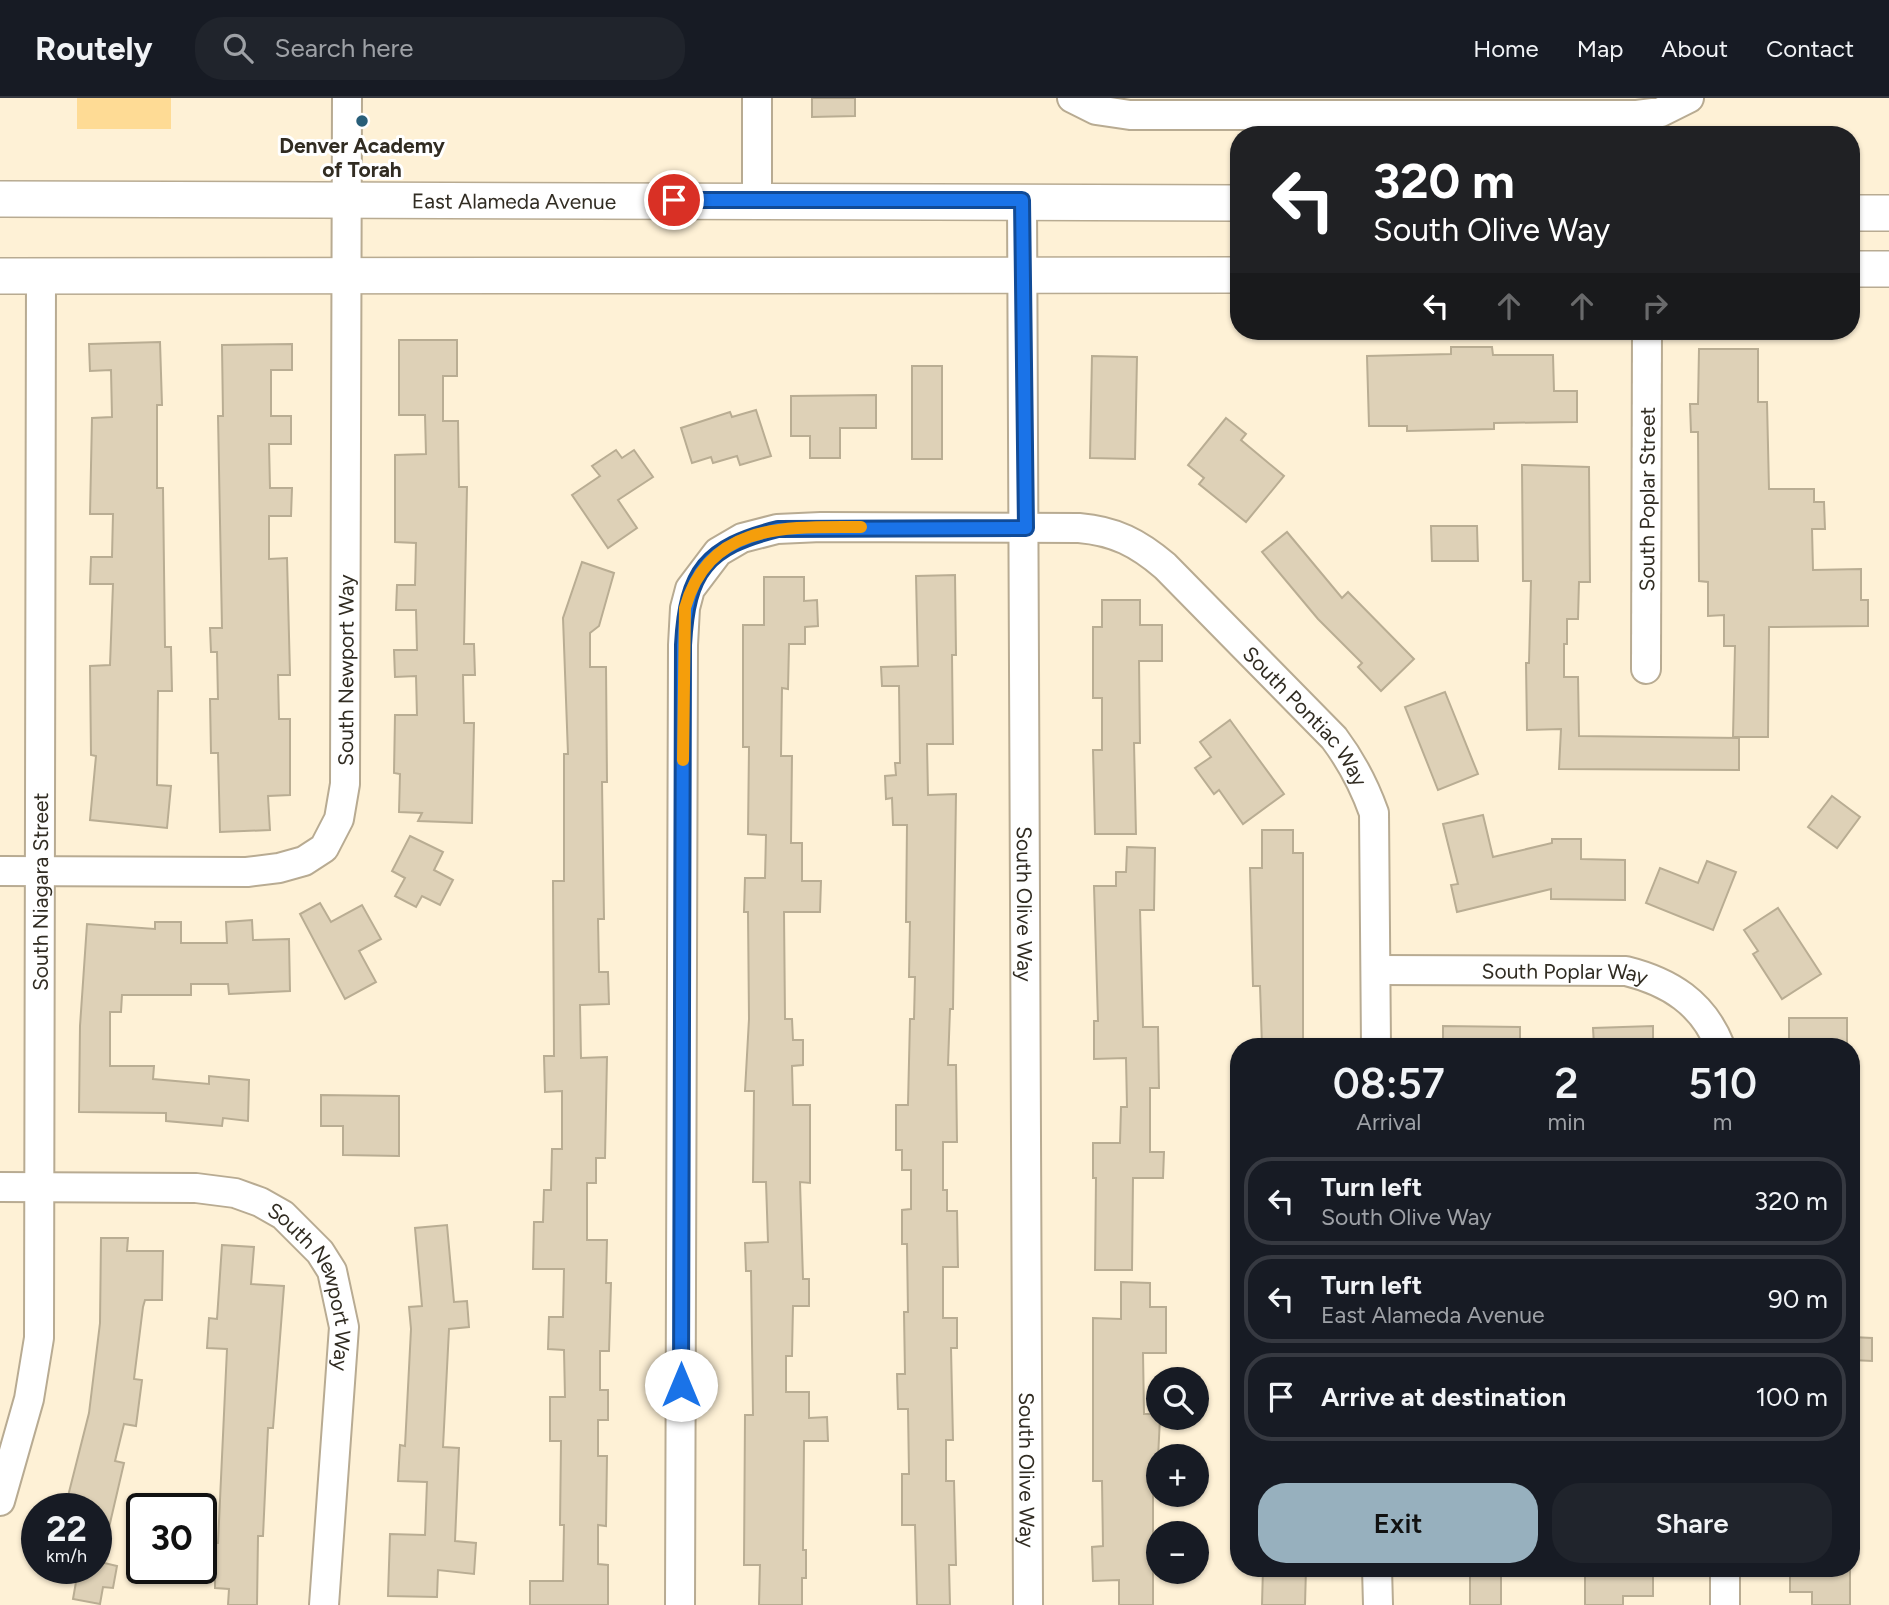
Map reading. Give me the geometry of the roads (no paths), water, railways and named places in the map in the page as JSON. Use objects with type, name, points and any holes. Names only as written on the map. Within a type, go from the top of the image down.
[{"type":"main road","name":"East Alameda Avenue","points":[[0,200],[1022,200],[1230,203]]},
{"type":"main road","points":[[1860,213],[1889,213]]},
{"type":"main road","points":[[1860,269],[1889,269]]},
{"type":"main road","points":[[0,276],[1230,275]]},
{"type":"street","name":"South Newport Way","points":[[0,871],[266,870],[310,858],[324,848],[335,831],[345,784],[347,98]]},
{"type":"street","points":[[757,98],[757,200]]},
{"type":"street","points":[[1073,99],[1112,114],[1211,106],[1547,106],[1661,112],[1689,98]]},
{"type":"street","name":"South Olive Way","points":[[1022,200],[1026,528],[1028,1605]]},
{"type":"street","name":"South Niagara Street","points":[[0,1501],[36,1366],[39,1338],[41,276]]},
{"type":"street","name":"South Poplar Street","points":[[1646,669],[1647,340]]},
{"type":"street","name":"South Pontiac Way","points":[[680,1605],[683,659],[685,608],[690,589],[718,552],[742,538],[778,529],[1103,530],[1138,544],[1165,566],[1334,738],[1352,762],[1374,813],[1376,1038]]},
{"type":"street","name":"South Poplar Way","points":[[1376,970],[1626,971],[1656,978],[1679,993],[1699,1009],[1712,1026],[1717,1038]]},
{"type":"street","name":"South Newport Way","points":[[0,1187],[196,1188],[235,1193],[260,1202],[282,1215],[320,1252],[335,1280],[344,1327],[324,1605]]},
{"type":"street","points":[[1377,1577],[1378,1605]]},
{"type":"street","points":[[1725,1577],[1725,1605]]},
{"type":"place","name":"Denver Academy of Torah","points":[[362,121]]}]
